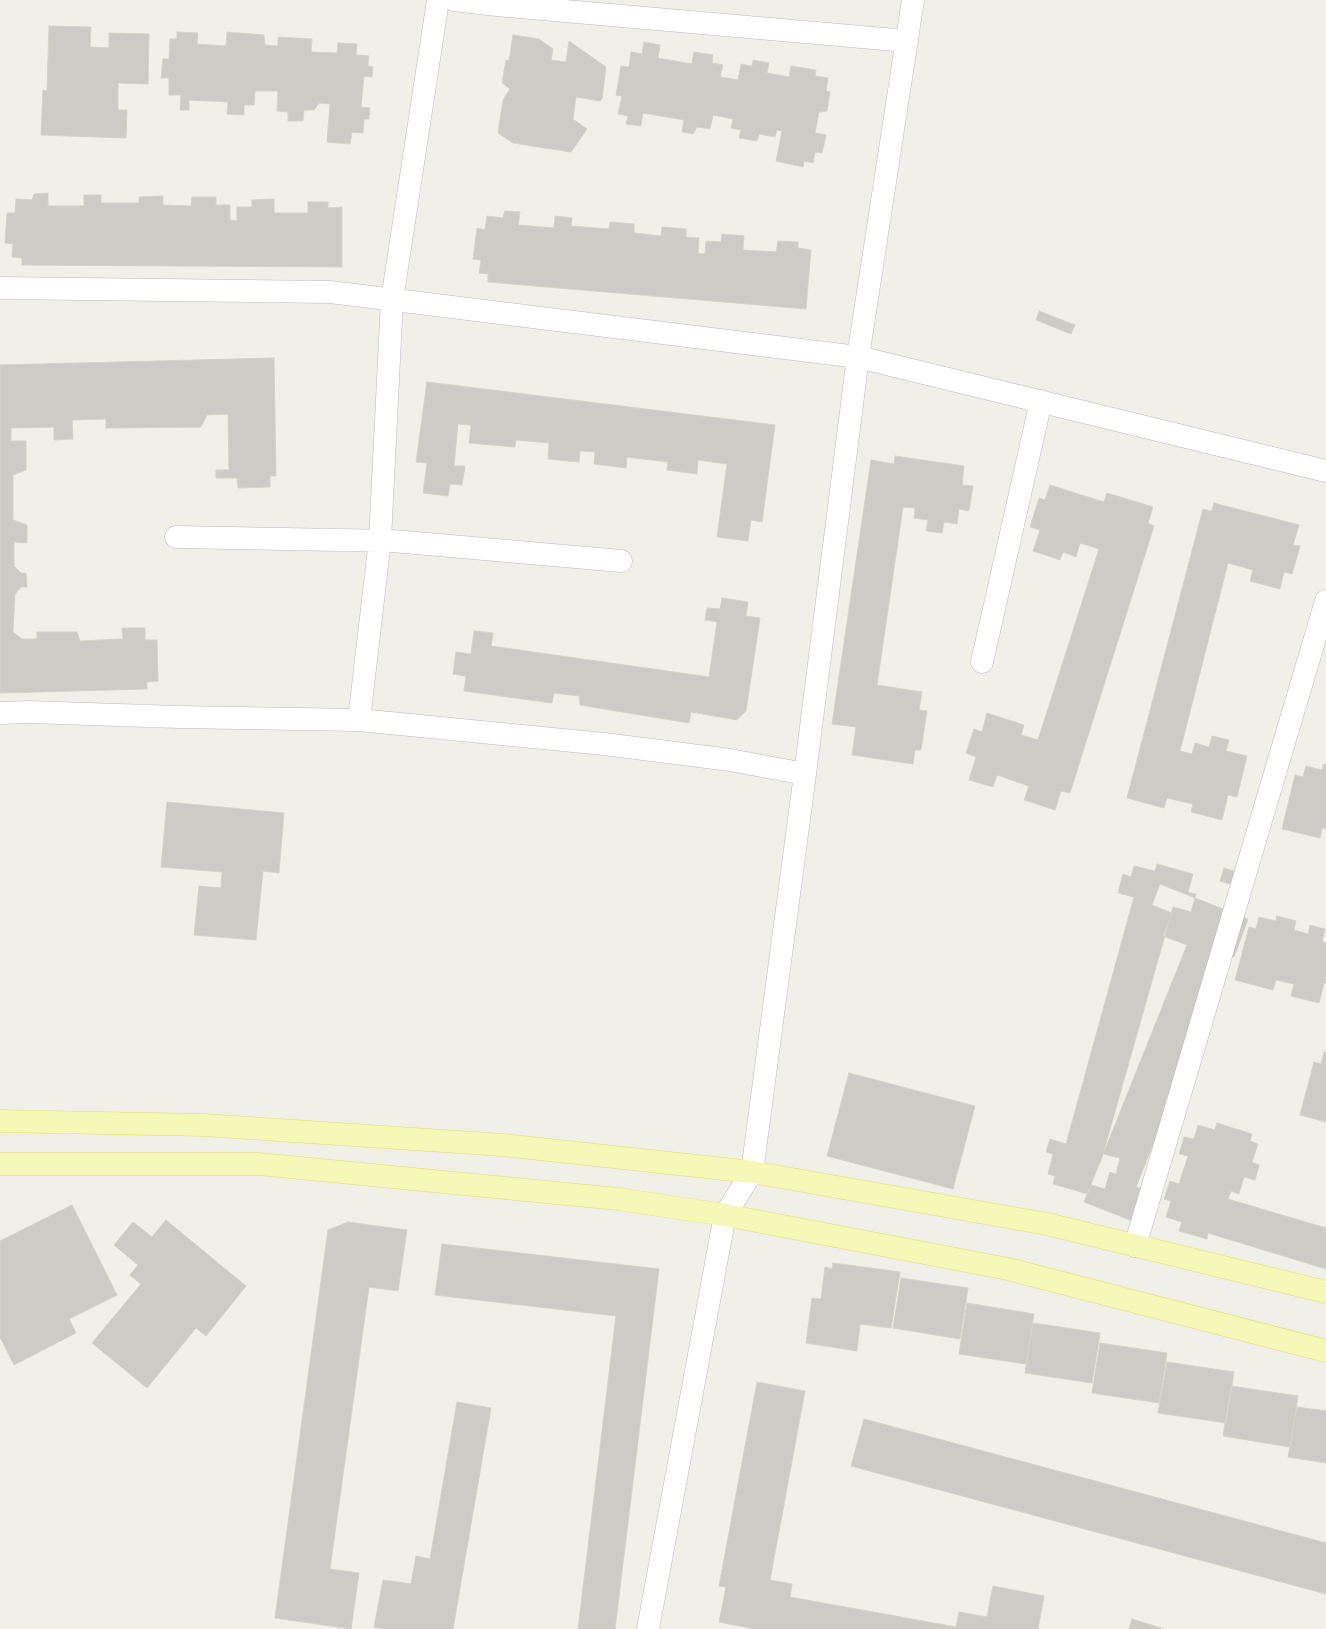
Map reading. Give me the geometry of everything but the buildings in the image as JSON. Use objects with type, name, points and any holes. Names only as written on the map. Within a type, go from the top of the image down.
[{"type":"main road","points":[[0,1121],[204,1125],[496,1144],[752,1172],[1047,1224],[1326,1292]]},
{"type":"main road","points":[[0,1164],[259,1164],[618,1200],[725,1216],[1008,1269],[1326,1351]]},
{"type":"street","points":[[359,720],[380,540],[392,300],[438,0]]},
{"type":"street","points":[[454,0],[907,41]]},
{"type":"street","points":[[648,1629],[725,1216],[752,1172],[805,774],[858,357],[913,0]]},
{"type":"street","points":[[0,288],[330,292],[858,357],[1326,470]]},
{"type":"street","points":[[982,662],[1041,401]]},
{"type":"street","points":[[176,537],[380,540],[621,561]]},
{"type":"street","points":[[1135,1246],[1326,601]]},
{"type":"street","points":[[0,712],[359,720],[604,744],[730,760],[805,774]]}]
